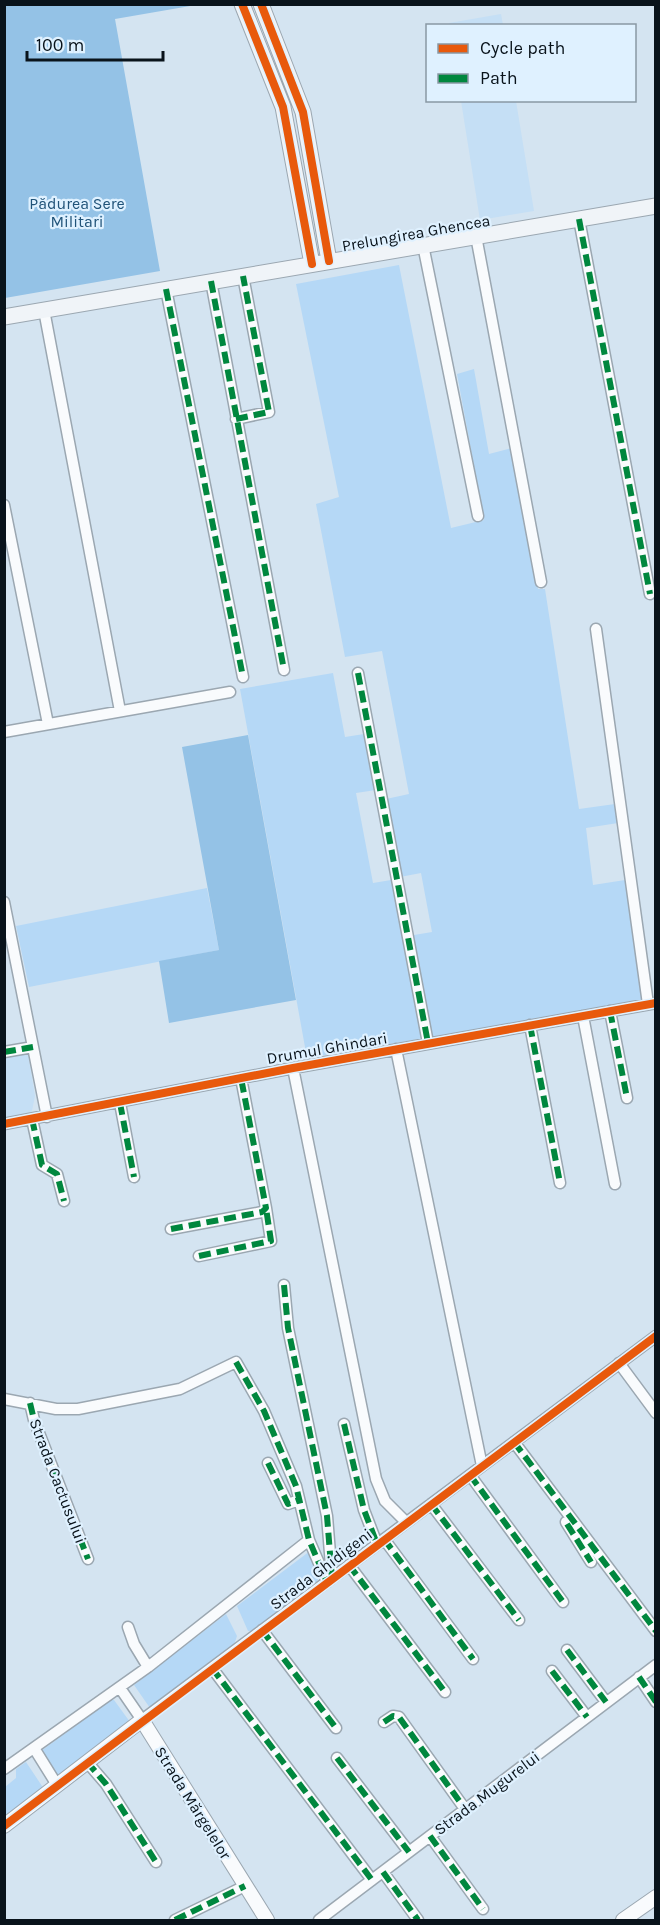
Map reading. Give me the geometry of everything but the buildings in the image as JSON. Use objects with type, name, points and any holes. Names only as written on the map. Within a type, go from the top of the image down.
[{"type":"main road","points":[[242,4],[285,116],[312,264]]},
{"type":"main road","points":[[261,4],[300,102],[329,261]]},
{"type":"main road","name":"Prelungirea Ghencea","points":[[4,316],[655,208]]},
{"type":"street","points":[[579,219],[650,594]]},
{"type":"street","points":[[476,236],[541,582]]},
{"type":"street","points":[[423,245],[478,516]]},
{"type":"street","points":[[236,419],[269,412],[243,276]]},
{"type":"street","points":[[211,281],[284,670]]},
{"type":"street","points":[[166,289],[243,677]]},
{"type":"street","points":[[44,310],[120,711]]},
{"type":"street","points":[[4,505],[48,724]]},
{"type":"street","name":"Drumul Ghindari","points":[[4,1124],[428,1043],[652,1004],[596,628]]},
{"type":"street","points":[[358,673],[428,1043]]},
{"type":"street","points":[[4,732],[230,692]]},
{"type":"street","points":[[4,902],[47,1117]]},
{"type":"street","points":[[610,1011],[627,1098]]},
{"type":"street","points":[[583,1016],[615,1184]]},
{"type":"street","points":[[530,1025],[560,1183]]},
{"type":"street","points":[[4,1052],[33,1047]]},
{"type":"street","points":[[396,1049],[482,1466]]},
{"type":"street","points":[[293,1068],[376,1479],[385,1501],[406,1522]]},
{"type":"street","points":[[199,1256],[271,1241],[241,1078]]},
{"type":"street","points":[[120,1103],[134,1177]]},
{"type":"street","points":[[32,1119],[42,1165],[57,1174],[64,1201]]},
{"type":"street","points":[[171,1229],[262,1212],[266,1208]]},
{"type":"street","points":[[284,1286],[288,1328],[327,1515],[330,1580]]},
{"type":"street","name":"Strada Ghidigeni","points":[[4,1826],[380,1541],[656,1336]]},
{"type":"street","points":[[4,1399],[56,1409],[78,1409],[163,1394],[197,1383],[236,1362],[264,1411],[299,1500],[309,1540],[330,1580]]},
{"type":"street","points":[[619,1363],[656,1413]]},
{"type":"street","name":"Strada Cactusului","points":[[30,1403],[34,1420],[88,1559]]},
{"type":"street","points":[[344,1424],[364,1510],[380,1541],[473,1659]]},
{"type":"street","points":[[511,1444],[559,1511],[591,1562]]},
{"type":"street","points":[[511,1444],[656,1631]]},
{"type":"street","points":[[268,1463],[288,1504],[299,1500]]},
{"type":"street","points":[[470,1475],[563,1602]]},
{"type":"street","points":[[431,1503],[519,1620]]},
{"type":"street","points":[[6,1765],[120,1688],[309,1540]]},
{"type":"street","points":[[349,1565],[445,1692]]},
{"type":"street","points":[[128,1627],[134,1644],[148,1667]]},
{"type":"street","points":[[262,1630],[336,1728]]},
{"type":"street","points":[[567,1650],[606,1702]]},
{"type":"street","name":"Strada Mugurelui","points":[[319,1920],[656,1665]]},
{"type":"street","points":[[212,1668],[372,1880]]},
{"type":"street","points":[[552,1671],[587,1717]]},
{"type":"street","points":[[639,1677],[656,1702]]},
{"type":"street","points":[[120,1688],[142,1720]]},
{"type":"street","points":[[384,1722],[393,1716],[399,1718],[465,1809]]},
{"type":"street","name":"Strada Mărgelelor","points":[[142,1720],[267,1920]]},
{"type":"street","points":[[34,1748],[57,1785]]},
{"type":"street","points":[[337,1758],[409,1852]]},
{"type":"street","points":[[87,1762],[106,1785],[156,1862]]},
{"type":"street","points":[[430,1836],[483,1909]]},
{"type":"street","points":[[383,1872],[418,1920]]},
{"type":"street","points":[[174,1920],[244,1886]]},
{"type":"street","points":[[623,1920],[656,1897]]},
{"type":"shaded area","points":[[501,14],[503,24],[450,24]]},
{"type":"shaded area","points":[[461,102],[516,102],[534,211],[480,220]]},
{"type":"shaded area","points":[[399,265],[451,528],[484,520],[457,374],[474,369],[489,454],[512,448],[538,589],[545,589],[579,809],[615,804],[618,823],[586,828],[593,885],[625,880],[642,1001],[307,1058],[240,689],[333,673],[345,737],[364,734],[376,790],[356,793],[373,883],[391,880],[402,937],[432,932],[421,873],[400,877],[386,799],[409,794],[382,651],[345,657],[316,504],[339,497],[296,284]]},
{"type":"shaded area","points":[[207,888],[219,950],[29,987],[16,926]]},
{"type":"shaded area","points":[[28,1053],[35,1096],[32,1111],[27,1117],[5,1121],[5,1057]]},
{"type":"shaded area","points":[[310,1551],[320,1576],[316,1583],[252,1631],[248,1631],[237,1606]]},
{"type":"shaded area","points":[[226,1614],[237,1636],[234,1645],[150,1708],[134,1685]]},
{"type":"shaded area","points":[[114,1700],[130,1722],[61,1776],[56,1774],[41,1751]]},
{"type":"shaded area","points":[[26,1762],[44,1789],[5,1820],[5,1787],[16,1778],[16,1769]]},
{"type":"green space","name":"Pădurea Sere Militari","points":[[5,4],[196,5],[115,19],[160,271],[5,298]]},
{"type":"green space","points":[[248,735],[296,1000],[169,1023],[159,961],[219,950],[182,747]]},
{"type":"marked path","points":[[579,219],[650,594]]},
{"type":"marked path","points":[[236,419],[269,412],[243,276]]},
{"type":"marked path","points":[[211,281],[284,670]]},
{"type":"marked path","points":[[166,289],[243,677]]},
{"type":"marked path","points":[[358,673],[428,1043]]},
{"type":"marked path","points":[[610,1011],[627,1098]]},
{"type":"marked path","points":[[530,1025],[560,1183]]},
{"type":"marked path","points":[[4,1052],[33,1047]]},
{"type":"marked path","points":[[171,1229],[262,1212],[266,1208],[241,1078]]},
{"type":"marked path","points":[[120,1103],[134,1177]]},
{"type":"marked path","points":[[32,1119],[42,1165],[57,1174],[64,1201]]},
{"type":"marked path","points":[[199,1256],[271,1241],[266,1208]]},
{"type":"marked path","points":[[284,1285],[288,1328],[327,1516],[332,1578]]},
{"type":"marked path","points":[[236,1362],[264,1411],[296,1486],[309,1540],[327,1582]]},
{"type":"marked path","points":[[30,1403],[34,1420],[88,1559]]},
{"type":"marked path","points":[[344,1424],[364,1510],[377,1544]]},
{"type":"marked path","points":[[514,1442],[656,1631]]},
{"type":"marked path","points":[[268,1463],[288,1504],[299,1500]]},
{"type":"marked path","points":[[470,1475],[563,1602]]},
{"type":"marked path","points":[[431,1504],[519,1620]]},
{"type":"marked path","points":[[567,1524],[591,1562]]},
{"type":"marked path","points":[[384,1539],[473,1659]]},
{"type":"marked path","points":[[349,1565],[445,1692]]},
{"type":"marked path","points":[[262,1630],[336,1728]]},
{"type":"marked path","points":[[567,1650],[606,1702]]},
{"type":"marked path","points":[[212,1668],[372,1880]]},
{"type":"marked path","points":[[552,1671],[587,1717]]},
{"type":"marked path","points":[[639,1677],[656,1702]]},
{"type":"marked path","points":[[384,1722],[393,1716],[399,1717],[465,1809]]},
{"type":"marked path","points":[[337,1758],[409,1852]]},
{"type":"marked path","points":[[87,1762],[106,1784],[156,1862]]},
{"type":"marked path","points":[[430,1836],[483,1909]]},
{"type":"marked path","points":[[383,1872],[418,1920]]},
{"type":"marked path","points":[[175,1920],[245,1886]]},
{"type":"cycle path","points":[[242,4],[283,107],[312,264]]},
{"type":"cycle path","points":[[261,4],[303,112],[329,261]]},
{"type":"cycle path","points":[[4,1124],[293,1068],[656,1003]]},
{"type":"cycle path","points":[[4,1826],[656,1336]]}]
